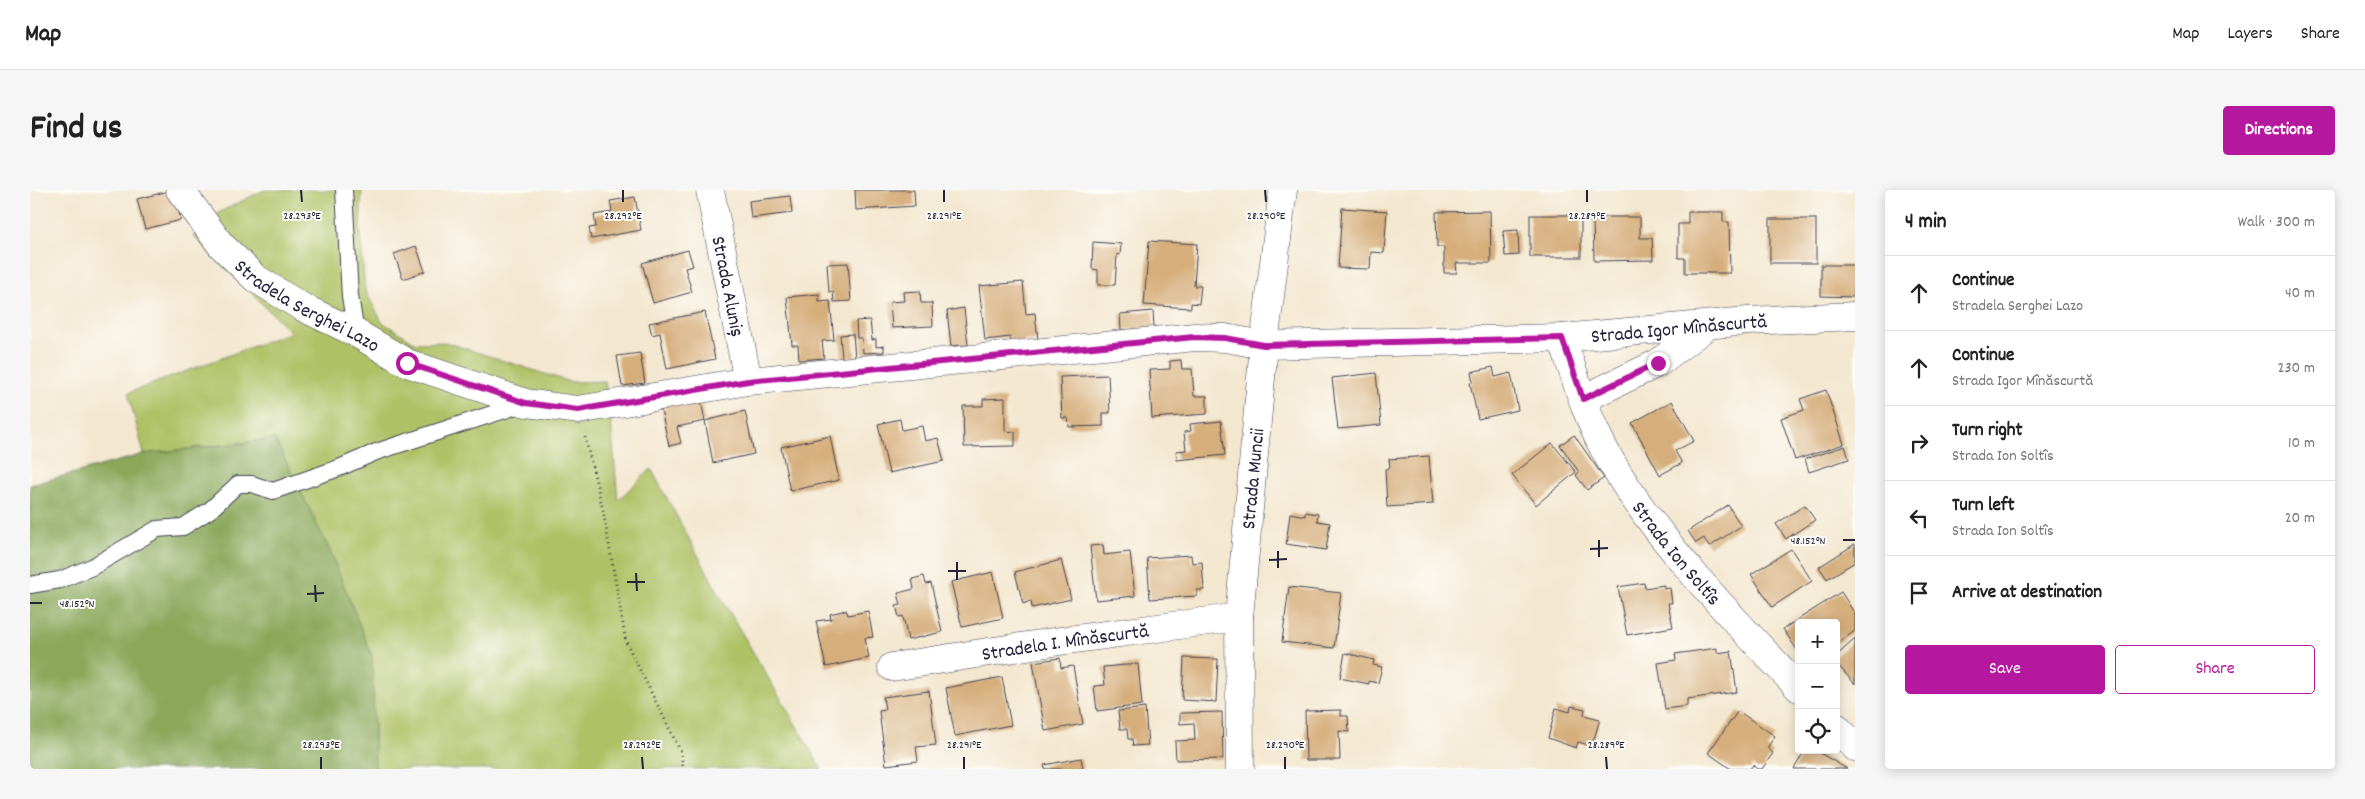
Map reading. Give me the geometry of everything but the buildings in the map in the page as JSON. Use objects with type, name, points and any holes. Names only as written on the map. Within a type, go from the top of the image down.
[{"type":"street","name":"Stradela Serghei Lazo","points":[[180,190],[221,245],[255,278],[302,307],[356,333],[407,363],[526,403],[578,410]]},
{"type":"street","name":"Strada Aluniș","points":[[710,190],[748,381]]},
{"type":"street","name":"Strada Muncii","points":[[1240,769],[1239,617],[1264,345],[1283,190]]},
{"type":"street","name":"Strada Igor Mînăscurtă","points":[[578,410],[748,381],[1194,337],[1225,338],[1264,345],[1562,338],[1708,325],[1855,316]]},
{"type":"street","points":[[1583,399],[1658,363],[1708,325]]},
{"type":"street","name":"Strada Ion Soltîs","points":[[1562,338],[1583,399],[1608,457],[1641,508],[1744,630],[1795,684]]},
{"type":"street","name":"Stradela I. Mînăscurtă","points":[[892,667],[1054,642],[1239,617]]},
{"type":"street","points":[[1840,732],[1855,747]]},
{"type":"lane","points":[[344,190],[350,296],[356,333]]},
{"type":"lane","points":[[30,585],[60,580],[92,568],[157,529],[183,527],[210,510],[238,484],[252,484],[273,491],[340,468],[376,452],[526,403]]},
{"type":"path","points":[[578,410],[604,510],[626,642],[681,752],[683,769]]},
{"type":"green space","points":[[264,190],[362,190],[360,228],[365,290],[382,322],[416,343],[445,342],[570,382],[605,381],[611,421],[618,500],[651,469],[723,601],[822,769],[375,769],[372,656],[330,551],[275,439],[144,454],[128,393],[291,332],[193,236],[218,213]]},
{"type":"green space","points":[[275,439],[330,551],[372,656],[375,769],[30,769],[30,485],[144,454]]},
{"type":"route","points":[[407,363],[526,403],[578,410],[748,381],[1194,337],[1225,338],[1264,345],[1562,338],[1583,399],[1658,363]]}]
